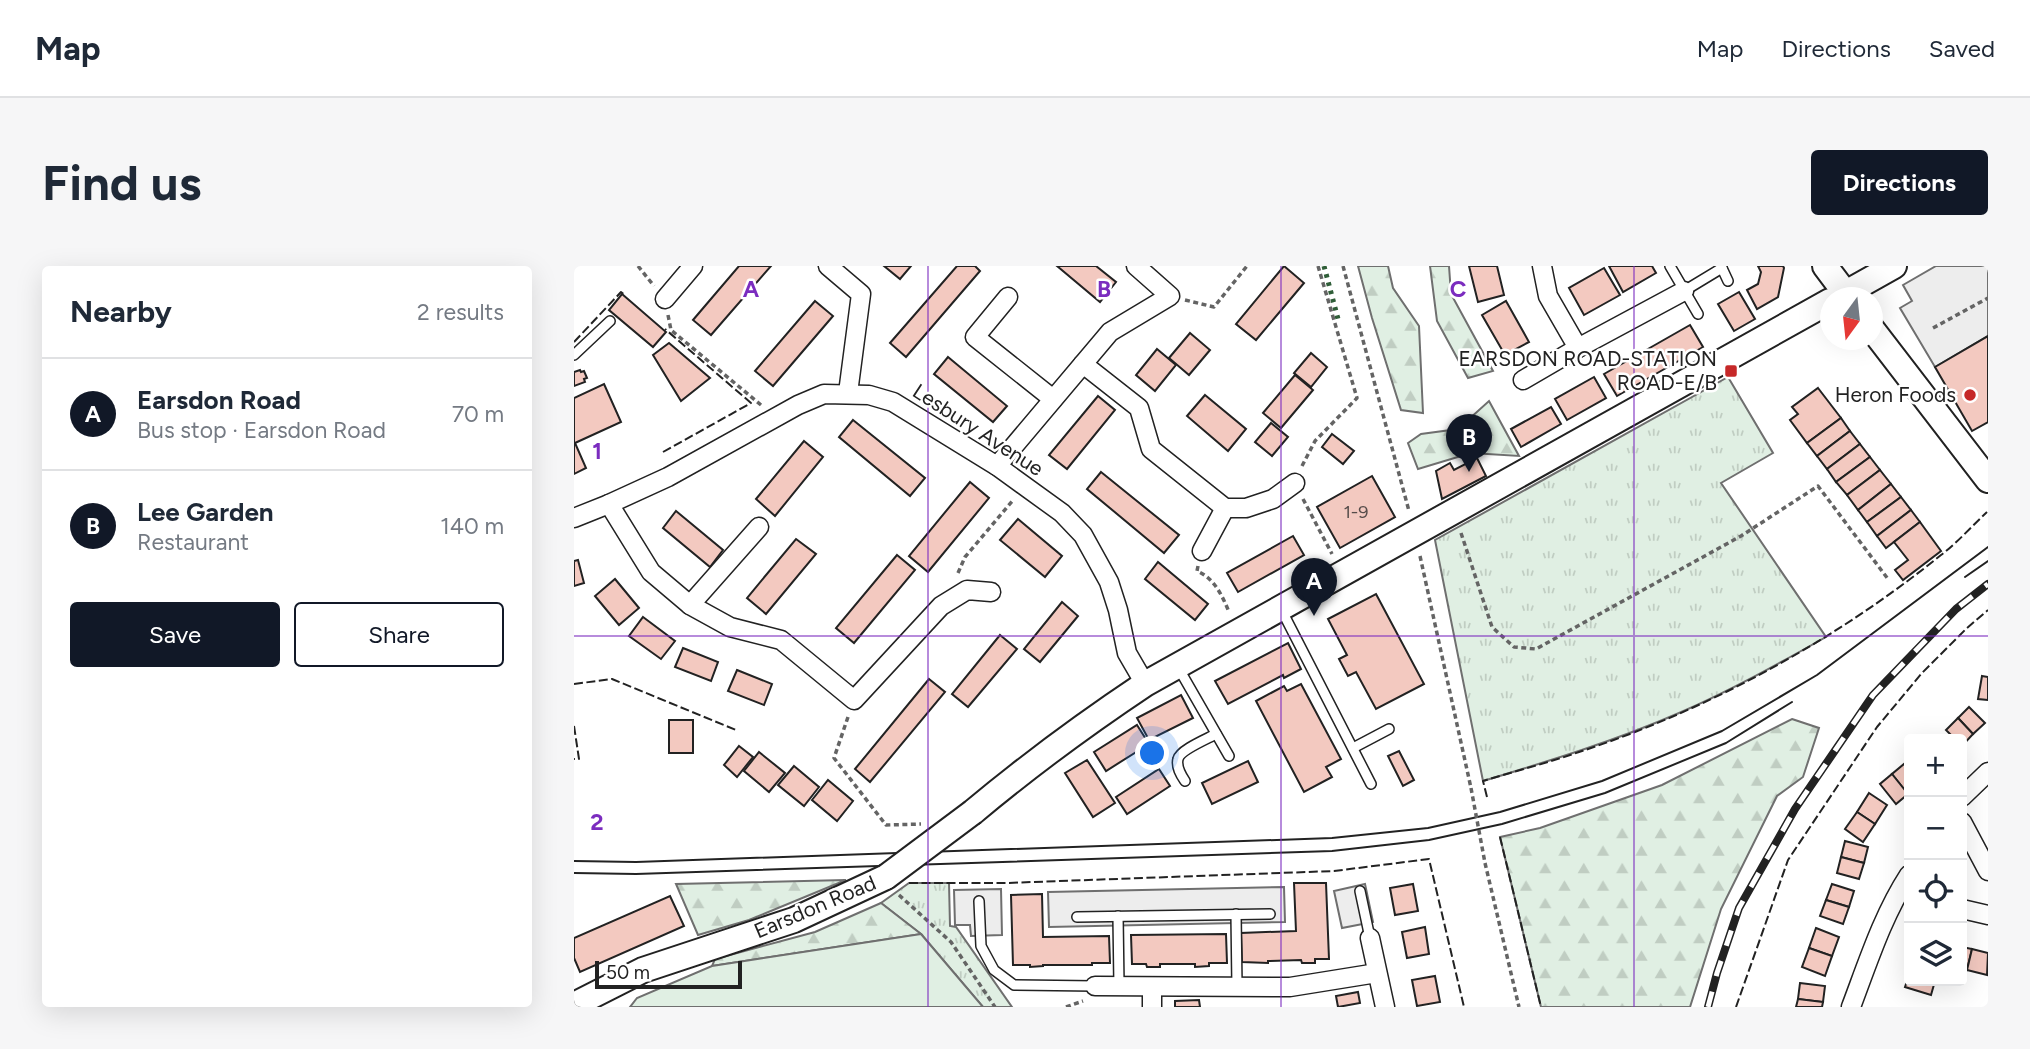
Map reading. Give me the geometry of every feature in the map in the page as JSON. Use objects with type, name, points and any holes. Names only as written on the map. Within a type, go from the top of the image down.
[{"type":"street","points":[[665,299],[693,266]]},
{"type":"street","points":[[828,266],[861,294],[848,393]]},
{"type":"street","points":[[997,466],[1110,332],[1170,296],[1136,266]]},
{"type":"street","points":[[1542,266],[1548,296],[1578,348]]},
{"type":"street","points":[[1825,266],[1836,287]]},
{"type":"street","name":"Earsdon Road","points":[[1858,287],[1894,266]]},
{"type":"street","points":[[1523,380],[1684,291]]},
{"type":"street","points":[[1008,297],[975,337],[1053,399]]},
{"type":"street","name":"Earsdon Road","points":[[575,1002],[643,970],[794,920],[889,882],[1016,775],[1145,684],[1820,309]]},
{"type":"street","points":[[1883,343],[1981,466]]},
{"type":"street","points":[[1083,364],[1139,408],[1151,449],[1225,508],[1246,508],[1273,499],[1295,483]]},
{"type":"street","name":"Lesbury Avenue","points":[[574,518],[668,477],[798,405],[824,394],[869,395],[893,402],[997,466],[1062,513],[1083,535],[1109,582],[1127,653],[1145,684]]},
{"type":"street","points":[[609,505],[651,572],[690,605],[730,627],[781,640],[854,700],[942,606],[967,590],[991,592]]},
{"type":"street","points":[[1202,551],[1225,508]]},
{"type":"street","points":[[690,605],[760,527]]},
{"type":"street","points":[[1967,792],[1988,772]]},
{"type":"street","points":[[1967,831],[1988,871]]},
{"type":"street","points":[[1851,1007],[1872,949],[1903,895]]},
{"type":"street","points":[[1967,910],[1988,915]]},
{"type":"street","points":[[1370,938],[1385,1007]]},
{"type":"street","points":[[1095,986],[1290,987],[1377,973]]},
{"type":"street","points":[[1152,986],[1152,1007]]},
{"type":"lane","points":[[1670,266],[1698,314]]},
{"type":"lane","points":[[1684,291],[1721,267],[1728,281]]},
{"type":"lane","points":[[574,355],[610,321]]},
{"type":"lane","points":[[1281,609],[1371,784]]},
{"type":"lane","points":[[1177,667],[1228,755]]},
{"type":"lane","points":[[1353,748],[1388,729]]},
{"type":"lane","points":[[1185,781],[1178,768],[1177,760],[1181,753],[1216,734]]},
{"type":"lane","points":[[1360,891],[1370,938]]},
{"type":"lane","points":[[979,901],[981,946],[994,970],[1014,985],[1095,986]]},
{"type":"lane","points":[[1236,914],[1237,987]]},
{"type":"lane","points":[[1077,917],[1270,914]]},
{"type":"lane","points":[[1118,916],[1119,986]]},
{"type":"path","points":[[638,266],[665,299],[671,330],[777,418]]},
{"type":"path","points":[[1170,296],[1214,307],[1247,266]]},
{"type":"path","points":[[1318,266],[1357,398],[1315,441],[1295,483],[1342,574]]},
{"type":"path","points":[[1343,266],[1415,533],[1485,863],[1519,1007]]},
{"type":"path","points":[[1933,328],[1988,298]]},
{"type":"path","points":[[942,606],[965,557],[1025,486]]},
{"type":"path","points":[[1454,512],[1492,626],[1514,648],[1536,649],[1741,536],[1818,486],[1888,579]]},
{"type":"path","points":[[1202,551],[1197,571],[1207,575],[1223,596],[1236,634]]},
{"type":"path","points":[[854,700],[834,758],[886,825]]},
{"type":"path","points":[[889,882],[951,942],[995,1007]]},
{"type":"green space","points":[[1358,266],[1388,266],[1393,288],[1419,326],[1423,413],[1401,410]]},
{"type":"green space","points":[[1430,266],[1449,266],[1451,294],[1493,371],[1468,378],[1437,321]]},
{"type":"green space","points":[[1728,377],[1773,453],[1721,483],[1826,637],[1698,705],[1631,733],[1483,781],[1435,540]]},
{"type":"green space","points":[[1489,401],[1519,456],[1471,453],[1418,469],[1408,443],[1421,434],[1458,429]]},
{"type":"green space","points":[[1792,719],[1819,728],[1803,777],[1777,796],[1721,909],[1690,1007],[1541,1007],[1500,837],[1540,828],[1662,785]]},
{"type":"green space","points":[[846,880],[749,920],[698,935],[676,884]]},
{"type":"green space","points":[[909,883],[949,883],[950,926],[956,927],[1012,1007],[983,1007],[921,934],[881,903]]},
{"type":"green space","points":[[881,903],[921,934],[712,966],[715,959],[815,932]]},
{"type":"green space","points":[[921,934],[983,1007],[630,1007],[637,998],[712,966]]},
{"type":"shaded area","points":[[1936,266],[1988,266],[1988,336],[1935,367],[1900,308],[1912,301],[1903,285]]},
{"type":"shaded area","points":[[1365,884],[1373,922],[1342,928],[1334,891]]},
{"type":"shaded area","points":[[1284,887],[1285,922],[1049,927],[1048,892]]},
{"type":"shaded area","points":[[1001,889],[1002,935],[971,936],[970,925],[955,925],[954,890]]},
{"type":"building","points":[[739,266],[771,266],[711,335],[693,320]]},
{"type":"building","points":[[884,266],[911,266],[900,279]]},
{"type":"building","points":[[957,266],[975,266],[980,271],[906,357],[890,343]]},
{"type":"building","points":[[1057,266],[1096,266],[1116,282],[1100,302]]},
{"type":"building","points":[[1284,266],[1304,283],[1256,340],[1236,324]]},
{"type":"building","points":[[1469,266],[1497,266],[1504,295],[1478,302]]},
{"type":"building","points":[[1609,266],[1652,266],[1656,273],[1623,292]]},
{"type":"building","points":[[1758,266],[1784,268],[1778,297],[1757,309],[1747,290],[1758,284],[1761,272]]},
{"type":"building","points":[[1604,268],[1620,295],[1584,315],[1569,288]]},
{"type":"building","points":[[1739,292],[1755,319],[1734,331],[1718,304]]},
{"type":"building","points":[[622,294],[666,332],[653,347],[609,310]]},
{"type":"building","points":[[815,301],[833,316],[773,386],[755,371]]},
{"type":"building","points":[[1506,301],[1529,342],[1505,355],[1482,315]]},
{"type":"building","points":[[1690,325],[1703,347],[1617,396],[1604,374]]},
{"type":"building","points":[[1190,333],[1210,350],[1189,375],[1169,358]]},
{"type":"building","name":"Heron Foods","points":[[1988,336],[1988,422],[1972,431],[1935,367]]},
{"type":"building","points":[[669,343],[710,378],[681,401],[653,355]]},
{"type":"building","points":[[1157,349],[1176,365],[1155,391],[1136,375]]},
{"type":"building","points":[[1311,353],[1327,367],[1311,387],[1294,373]]},
{"type":"building","points":[[948,357],[1007,406],[993,422],[934,374]]},
{"type":"building","points":[[584,371],[587,378],[584,379],[585,382],[574,386],[574,372]]},
{"type":"building","points":[[1295,375],[1313,390],[1281,428],[1263,413]]},
{"type":"building","points":[[1594,377],[1606,398],[1567,420],[1555,399]]},
{"type":"building","points":[[604,384],[621,422],[575,443],[586,468],[574,474],[574,398]]},
{"type":"building","points":[[1818,388],[1841,418],[1807,443],[1790,420],[1798,414],[1792,407]]},
{"type":"building","points":[[1205,395],[1246,429],[1228,451],[1187,416]]},
{"type":"building","points":[[1098,396],[1115,410],[1067,469],[1049,455]]},
{"type":"building","points":[[1551,407],[1561,424],[1521,447],[1511,429]]},
{"type":"building","points":[[1841,418],[1850,431],[1817,456],[1807,443]]},
{"type":"building","points":[[853,420],[925,478],[910,496],[839,437]]},
{"type":"building","points":[[1271,423],[1288,437],[1272,456],[1255,442]]},
{"type":"building","points":[[1850,431],[1860,444],[1827,469],[1817,456]]},
{"type":"building","points":[[1332,434],[1354,451],[1343,464],[1322,447]]},
{"type":"building","points":[[804,441],[823,457],[775,516],[756,499]]},
{"type":"building","points":[[1860,444],[1870,457],[1836,482],[1827,469]]},
{"type":"building","points":[[1870,457],[1880,470],[1847,495],[1836,482]]},
{"type":"building","points":[[1477,458],[1486,476],[1442,499],[1436,471],[1450,463],[1454,470]]},
{"type":"building","points":[[1880,470],[1891,484],[1858,510],[1847,495]]},
{"type":"building","points":[[1101,472],[1179,535],[1164,553],[1087,489]]},
{"type":"building","points":[[1372,476],[1395,517],[1340,548],[1317,507]]},
{"type":"building","points":[[970,482],[989,498],[928,572],[909,556]]},
{"type":"building","points":[[1891,484],[1901,497],[1867,522],[1858,510]]},
{"type":"building","points":[[1901,497],[1911,510],[1877,536],[1867,522]]},
{"type":"building","points":[[1911,510],[1920,522],[1886,548],[1877,536]]},
{"type":"building","points":[[676,511],[723,550],[710,567],[663,528]]},
{"type":"building","points":[[1018,519],[1062,556],[1045,577],[1000,540]]},
{"type":"building","points":[[1920,522],[1941,551],[1903,580],[1895,570],[1908,560],[1894,542]]},
{"type":"building","points":[[1293,536],[1304,555],[1238,592],[1227,573]]},
{"type":"building","points":[[796,539],[816,554],[766,614],[747,598]]},
{"type":"building","points":[[897,555],[915,570],[854,643],[836,628]]},
{"type":"building","points":[[578,560],[584,583],[574,586],[574,561]]},
{"type":"building","points":[[1158,562],[1208,604],[1195,620],[1145,579]]},
{"type":"building","points":[[615,579],[639,608],[619,625],[595,596]]},
{"type":"building","points":[[1376,594],[1424,684],[1376,709],[1356,672],[1348,676],[1339,659],[1347,655],[1328,619]]},
{"type":"building","points":[[1062,602],[1078,616],[1040,662],[1024,649]]},
{"type":"building","points":[[643,617],[675,641],[661,659],[629,636]]},
{"type":"building","points":[[1000,635],[1017,649],[968,707],[952,694]]},
{"type":"building","points":[[1288,643],[1301,669],[1284,678],[1283,675],[1228,704],[1215,681]]},
{"type":"building","points":[[683,648],[718,662],[711,681],[675,667]]},
{"type":"building","points":[[737,670],[772,684],[764,705],[728,691]]},
{"type":"building","points":[[1982,676],[1988,677],[1988,700],[1978,699]]},
{"type":"building","points":[[929,679],[945,692],[870,782],[855,769]]},
{"type":"building","points":[[1301,684],[1341,759],[1326,767],[1332,777],[1304,792],[1256,701],[1284,686],[1287,691]]},
{"type":"building","points":[[1181,695],[1193,718],[1149,740],[1137,718]]},
{"type":"building","points":[[1969,707],[1985,723],[1973,734],[1958,718]]},
{"type":"building","points":[[1958,718],[1973,734],[1967,741],[1967,734],[1950,734],[1946,730]]},
{"type":"building","points":[[669,720],[693,720],[693,753],[669,753]]},
{"type":"building","points":[[1137,725],[1149,744],[1106,771],[1094,752]]},
{"type":"building","points":[[739,746],[753,757],[737,777],[724,765]]},
{"type":"building","points":[[1399,751],[1414,780],[1403,786],[1388,756]]},
{"type":"building","points":[[759,752],[785,773],[769,792],[744,771]]},
{"type":"building","points":[[1087,760],[1115,803],[1093,817],[1065,773]]},
{"type":"building","points":[[1248,761],[1258,782],[1212,804],[1202,783]]},
{"type":"building","points":[[1904,764],[1904,789],[1892,774]]},
{"type":"building","points":[[794,766],[819,787],[804,806],[778,785]]},
{"type":"building","points":[[1159,769],[1170,786],[1127,814],[1116,797]]},
{"type":"building","points":[[1892,774],[1904,789],[1904,797],[1896,804],[1880,784]]},
{"type":"building","points":[[828,780],[853,801],[837,821],[812,800]]},
{"type":"building","points":[[1869,793],[1887,805],[1875,824],[1857,812]]},
{"type":"building","points":[[1857,812],[1875,824],[1863,842],[1845,829]]},
{"type":"building","points":[[1845,841],[1868,847],[1864,863],[1841,857]]},
{"type":"building","points":[[1841,857],[1864,863],[1859,879],[1837,873]]},
{"type":"building","points":[[1294,883],[1326,883],[1329,959],[1315,959],[1315,963],[1302,963],[1301,960],[1242,962],[1241,933],[1296,931]]},
{"type":"building","points":[[1413,884],[1418,911],[1395,915],[1390,888]]},
{"type":"building","points":[[1832,884],[1854,891],[1849,907],[1826,900]]},
{"type":"building","points":[[1042,894],[1043,937],[1109,936],[1110,963],[1030,967],[1013,965],[1011,895]]},
{"type":"building","points":[[670,896],[684,926],[580,972],[574,958],[574,938]]},
{"type":"building","points":[[1826,900],[1849,907],[1843,924],[1820,916]]},
{"type":"building","points":[[1425,927],[1429,954],[1407,958],[1402,932]]},
{"type":"building","points":[[1816,928],[1839,937],[1832,956],[1809,948]]},
{"type":"building","points":[[1226,934],[1227,963],[1209,963],[1209,966],[1195,967],[1195,964],[1160,964],[1160,967],[1147,967],[1146,964],[1132,964],[1131,935]]},
{"type":"building","points":[[1809,948],[1832,956],[1825,976],[1802,967]]},
{"type":"building","points":[[1967,948],[1972,949],[1967,970]]},
{"type":"building","points":[[1972,949],[1988,953],[1987,975],[1967,970]]},
{"type":"building","points":[[1435,976],[1440,1002],[1417,1006],[1412,980]]},
{"type":"building","points":[[1800,983],[1825,986],[1823,1002],[1798,999]]},
{"type":"building","points":[[1905,986],[1934,986],[1931,995]]},
{"type":"building","points":[[1358,992],[1360,1003],[1338,1007],[1336,996]]},
{"type":"building","points":[[1798,999],[1823,1002],[1822,1007],[1796,1007]]},
{"type":"building","points":[[1199,1000],[1200,1007],[1175,1007],[1175,1001]]},
{"type":"tram line","points":[[574,861],[636,862],[1332,838],[1428,828],[1500,812],[1602,781],[1722,731],[1817,675],[1988,547]]},
{"type":"tram line","points":[[1965,577],[1988,561]]},
{"type":"tram line","points":[[574,873],[636,874],[1332,851],[1429,840],[1502,824],[1605,793],[1726,743],[1792,702]]},
{"type":"railway","points":[[1708,1007],[1739,908],[1795,809],[1873,695],[1956,609],[1988,584]]},
{"type":"hedge","points":[[1324,266],[1338,319]]},
{"type":"fence","points":[[574,342],[621,292],[625,295]]},
{"type":"fence","points":[[663,452],[751,403],[665,329]]},
{"type":"fence","points":[[1487,797],[1483,781],[1627,735],[1723,694],[1769,670],[1814,644],[1901,586],[1947,550],[1987,512]]},
{"type":"fence","points":[[1736,1007],[1788,860],[1877,727],[1922,673],[1988,610]]},
{"type":"fence","points":[[574,684],[612,679],[736,730]]},
{"type":"fence","points":[[574,726],[579,759],[574,759]]},
{"type":"fence","points":[[1500,837],[1541,1007]]},
{"type":"fence","points":[[909,883],[1006,883],[1334,871],[1429,859],[1464,1007]]},
{"type":"place","name":"EARSDON ROAD-STATION ROAD-E/B","points":[[1731,371]]},
{"type":"place","name":"Heron Foods","points":[[1970,395]]},
{"type":"place","name":"Lee Garden","points":[[1469,472]]},
{"type":"place","name":"Earsdon Road","points":[[1314,616]]}]
